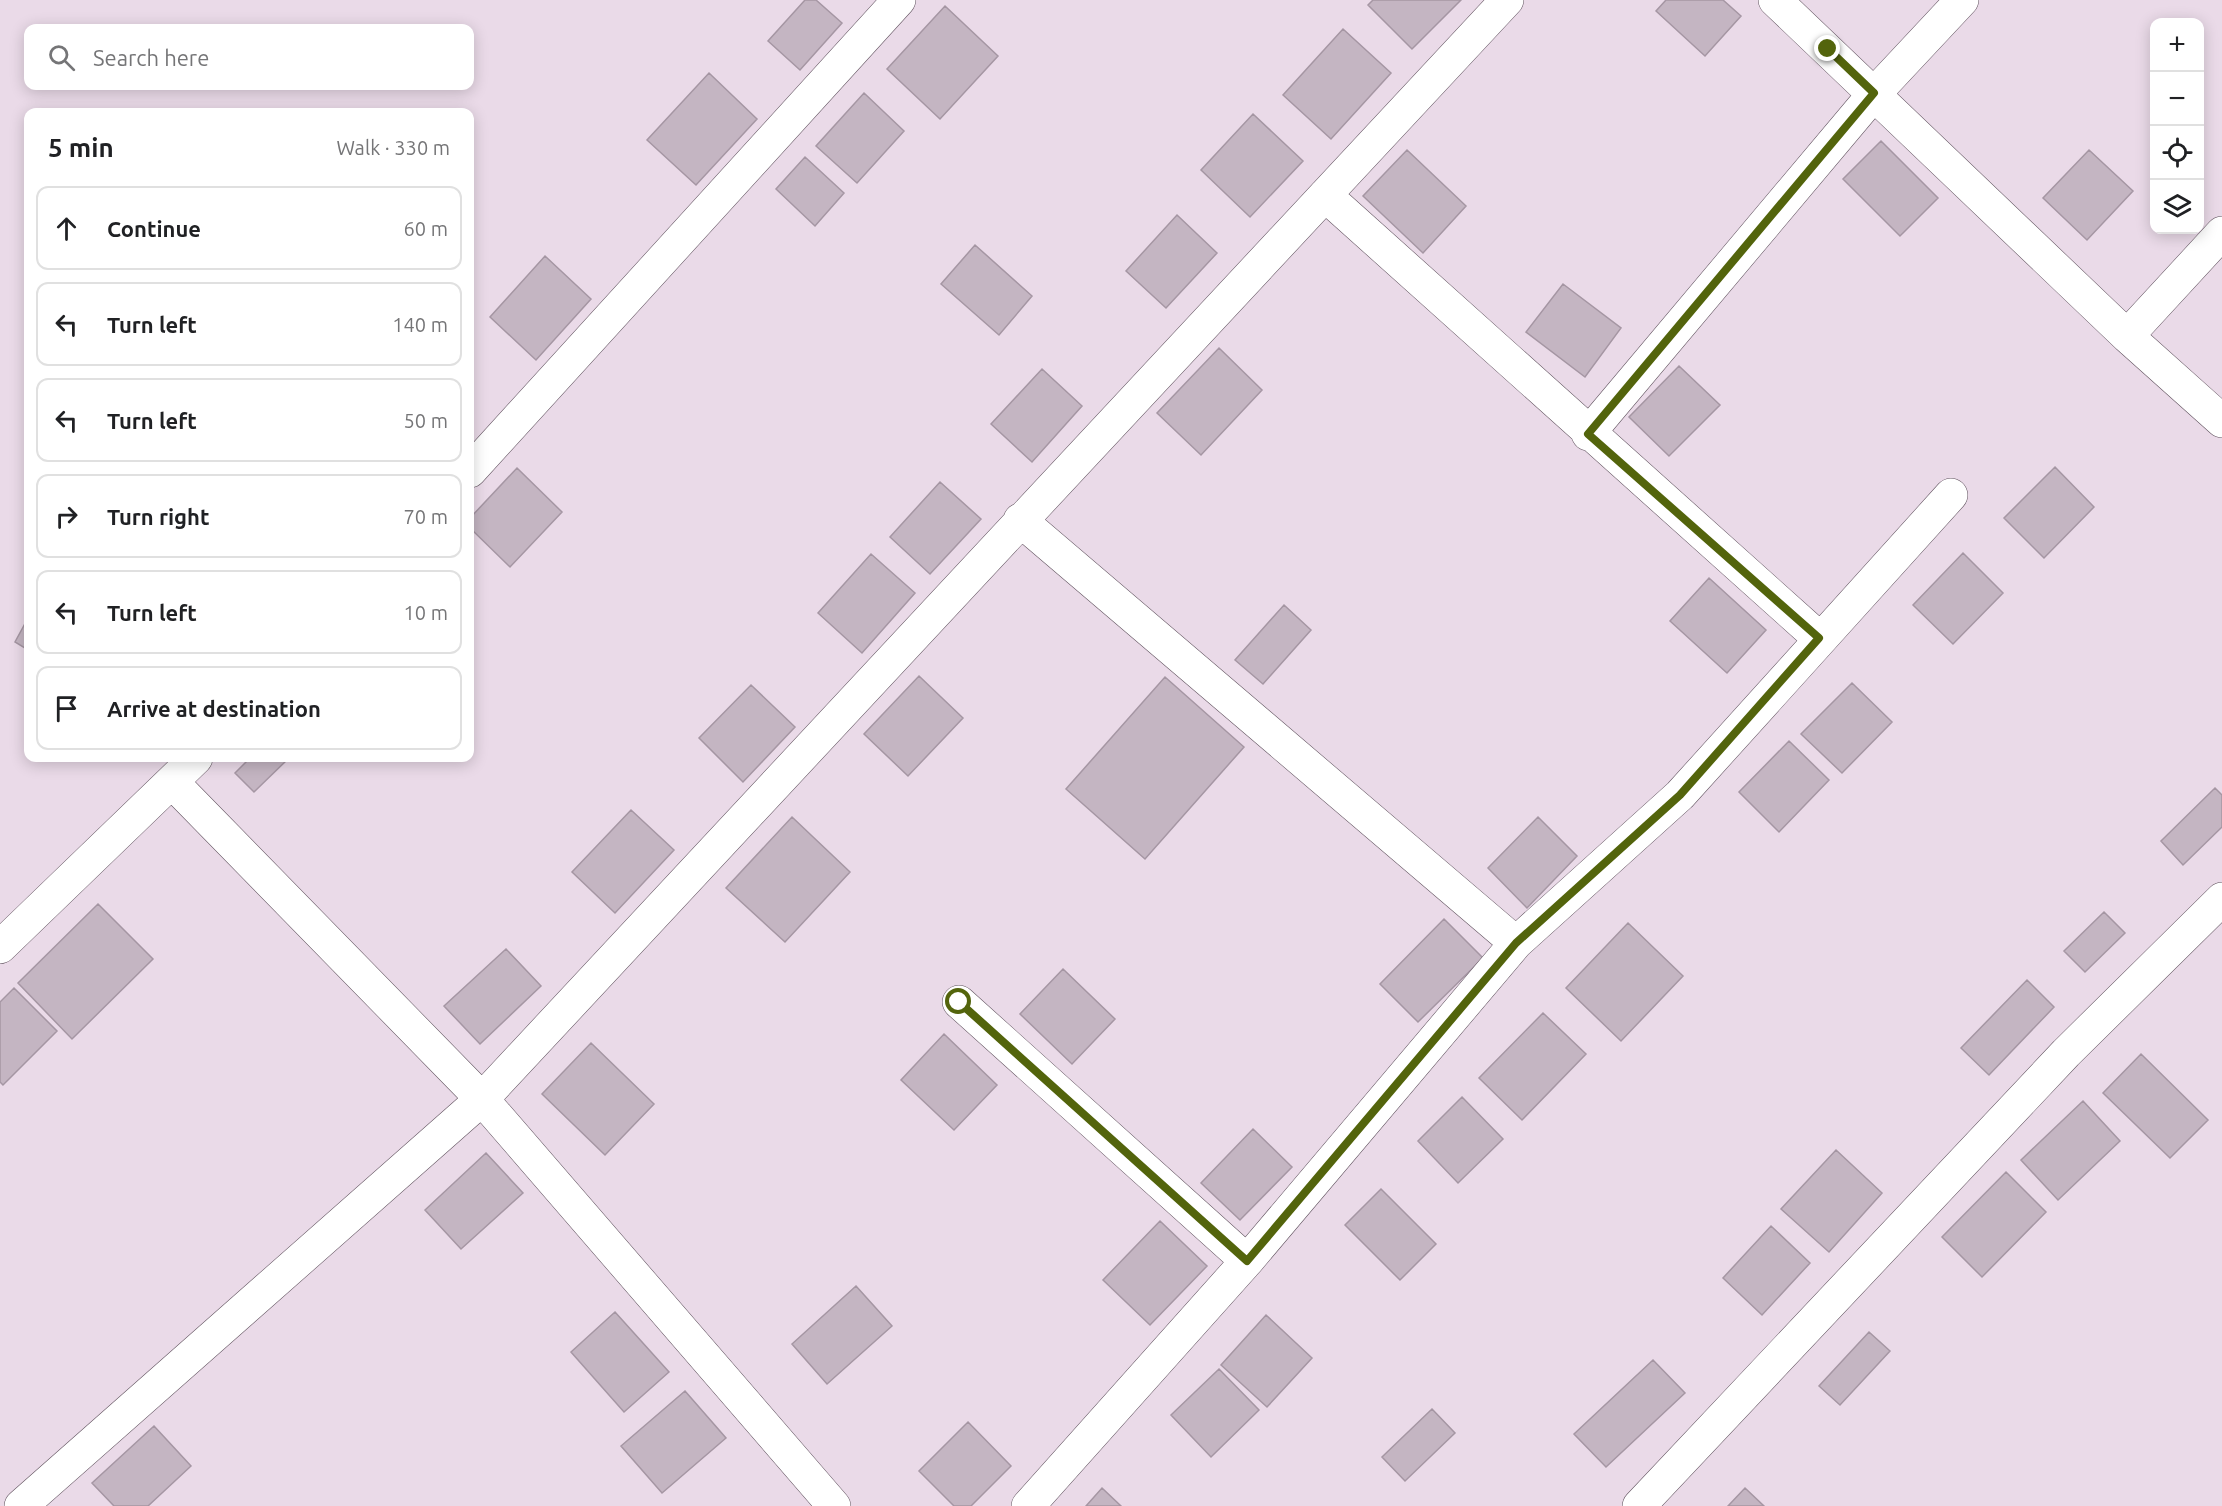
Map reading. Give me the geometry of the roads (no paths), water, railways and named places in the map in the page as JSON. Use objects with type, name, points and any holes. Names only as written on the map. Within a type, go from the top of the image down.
[{"type":"street","points":[[474,467],[899,0]]},
{"type":"street","points":[[21,1506],[482,1099],[1507,0]]},
{"type":"street","points":[[1775,0],[2127,336],[2222,421]]},
{"type":"street","points":[[1588,434],[1874,93],[1962,0]]},
{"type":"street","points":[[1324,195],[1588,434],[1819,638]]},
{"type":"street","points":[[2127,336],[2222,233]]},
{"type":"street","points":[[1028,1506],[1247,1261],[1516,943],[1680,795],[1819,638],[1951,495]]},
{"type":"street","points":[[1020,520],[1516,943]]},
{"type":"street","points":[[0,947],[192,762]]},
{"type":"street","points":[[172,782],[482,1099],[834,1506]]},
{"type":"street","points":[[1640,1506],[2066,1053],[2222,899]]},
{"type":"street","points":[[959,1002],[1247,1261]]}]
